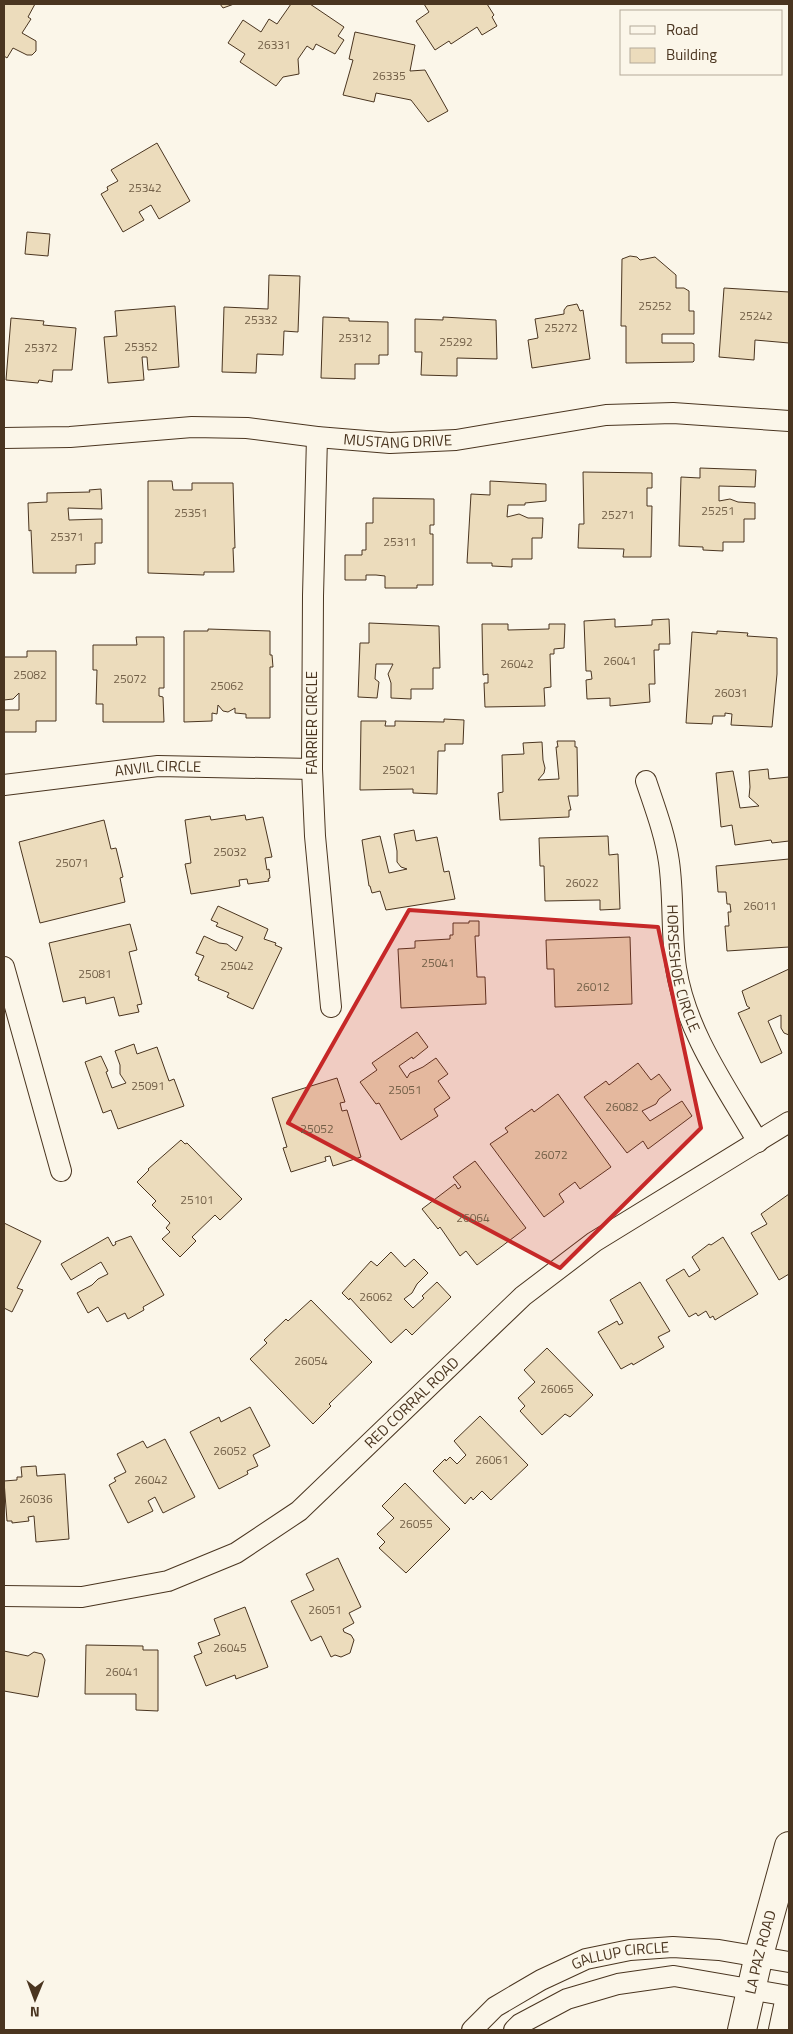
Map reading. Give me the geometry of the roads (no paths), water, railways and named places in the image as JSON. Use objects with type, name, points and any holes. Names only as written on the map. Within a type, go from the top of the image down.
[{"type":"main road","name":"LA PAZ ROAD","points":[[742,2030],[759,1955],[789,1846]]},
{"type":"main road","points":[[783,2030],[789,2002]]},
{"type":"street","name":"MUSTANG DRIVE","points":[[4,438],[70,437],[192,428],[247,428],[317,438],[390,443],[456,440],[606,415],[673,413],[789,421]]},
{"type":"street","name":"FARRIER CIRCLE","points":[[317,438],[313,596],[312,768],[314,836],[331,1007]]},
{"type":"street","name":"ANVIL CIRCLE","points":[[4,785],[158,766],[312,768]]},
{"type":"street","name":"HORSESHOE CIRCLE","points":[[646,781],[664,834],[669,863],[676,968],[686,1007],[702,1047],[758,1142]]},
{"type":"street","points":[[4,967],[61,1171]]},
{"type":"street","name":"RED CORRAL ROAD","points":[[4,1596],[82,1597],[159,1583],[168,1581],[236,1552],[299,1511],[523,1296],[594,1242],[789,1122]]},
{"type":"street","name":"GALLUP CIRCLE","points":[[472,2030],[495,2007],[540,1980],[586,1959],[630,1950],[673,1947],[759,1955],[789,1962]]},
{"type":"street","name":"GALLUP CIRCLE","points":[[514,2030],[520,2024],[567,1999],[618,1984],[674,1976],[789,1996]]}]
